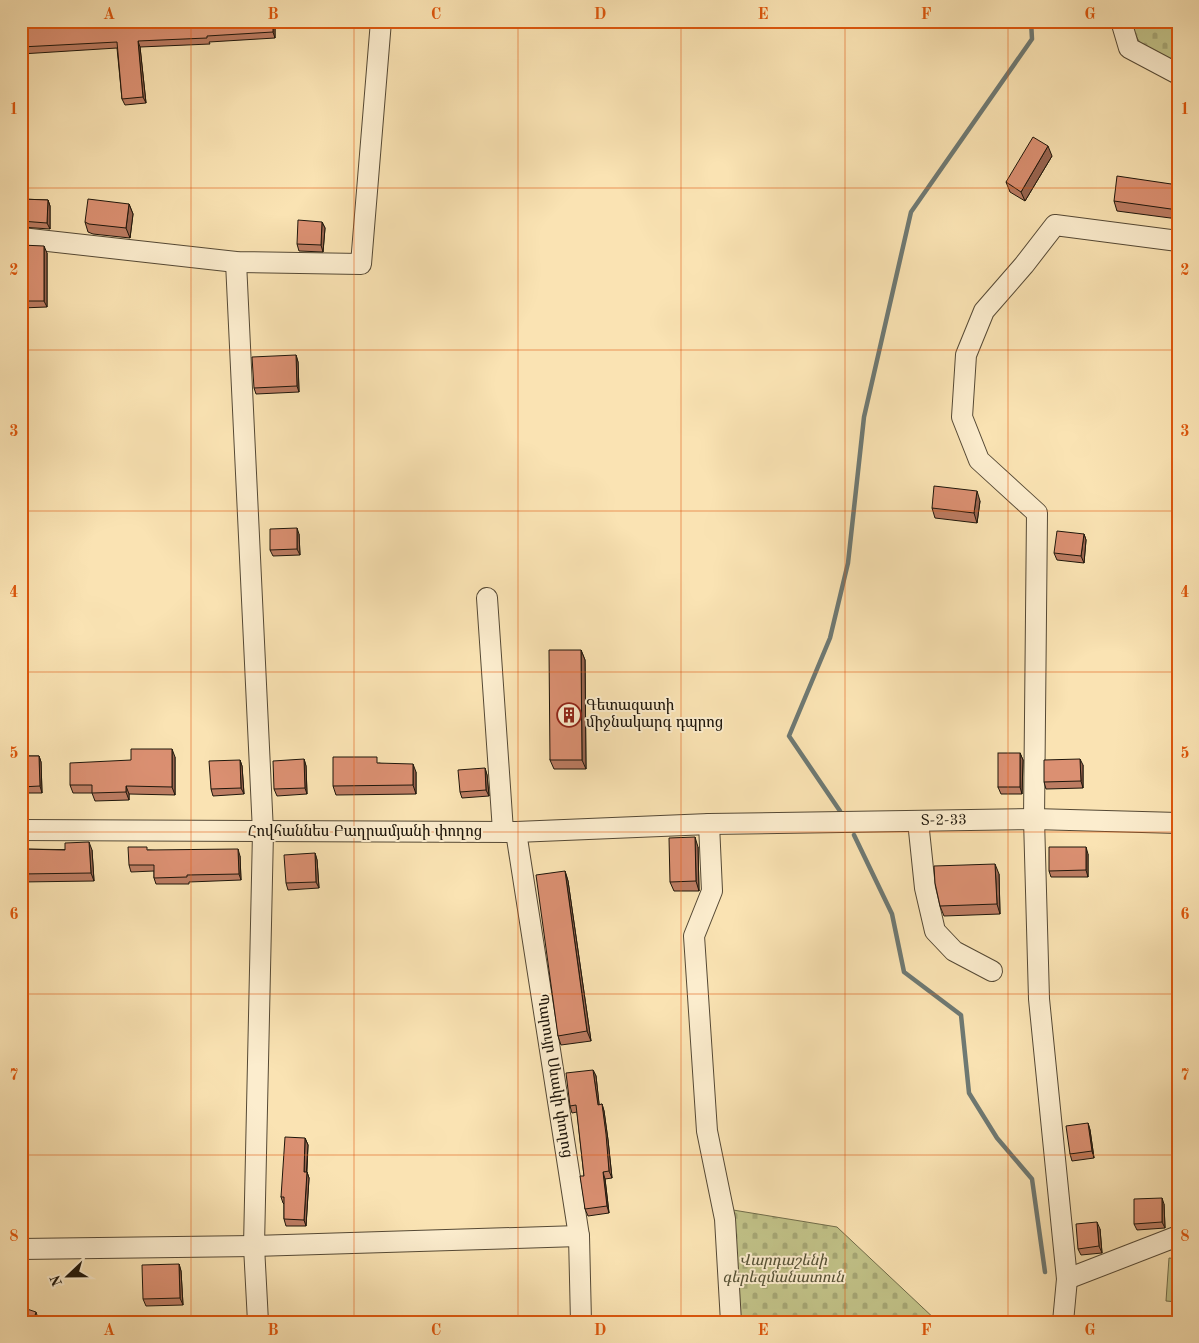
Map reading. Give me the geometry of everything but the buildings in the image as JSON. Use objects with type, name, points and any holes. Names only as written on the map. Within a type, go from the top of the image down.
[{"type":"street","points":[[21,238],[236,262],[361,264],[381,21]]},
{"type":"street","points":[[1121,21],[1128,48],[1178,74]]},
{"type":"street","points":[[1063,1322],[1067,1279],[1039,1000],[1034,819],[1037,513],[979,460],[962,417],[966,355],[984,311],[1024,265],[1055,225],[1178,241]]},
{"type":"street","points":[[236,262],[263,832],[254,1246],[258,1322]]},
{"type":"street","name":"Պարույր Սևակի փողոց","points":[[487,598],[510,832],[579,1236],[581,1322]]},
{"type":"street","name":"Տ-2-33","points":[[710,824],[1034,819],[1178,823]]},
{"type":"street","points":[[918,821],[925,888],[935,931],[954,951],[992,971]]},
{"type":"street","points":[[710,824],[712,891],[694,936],[707,1131],[725,1219],[731,1322]]},
{"type":"street","name":"Հովհաննես Բաղրամյանի փողոց","points":[[21,830],[510,832],[710,824]]},
{"type":"street","points":[[21,1249],[254,1246],[579,1236]]},
{"type":"street","points":[[1067,1279],[1178,1236]]},
{"type":"green space","points":[[1127,21],[1178,21],[1178,70],[1145,51]]},
{"type":"green space","name":"Վարդաշենի գերեզմանատուն","points":[[733,1210],[837,1227],[938,1322],[727,1322]]},
{"type":"green space","points":[[1169,1258],[1178,1259],[1178,1302],[1166,1301]]},
{"type":"waterway","points":[[840,811],[789,736],[830,638],[848,563],[864,417],[911,212],[1032,39],[1031,21]]},
{"type":"waterway","points":[[854,835],[892,914],[904,972],[961,1015],[969,1093],[997,1138],[1032,1179],[1045,1272]]},
{"type":"place","name":"Գետազատի միջնակարգ դպրոց","points":[[569,715]]}]
